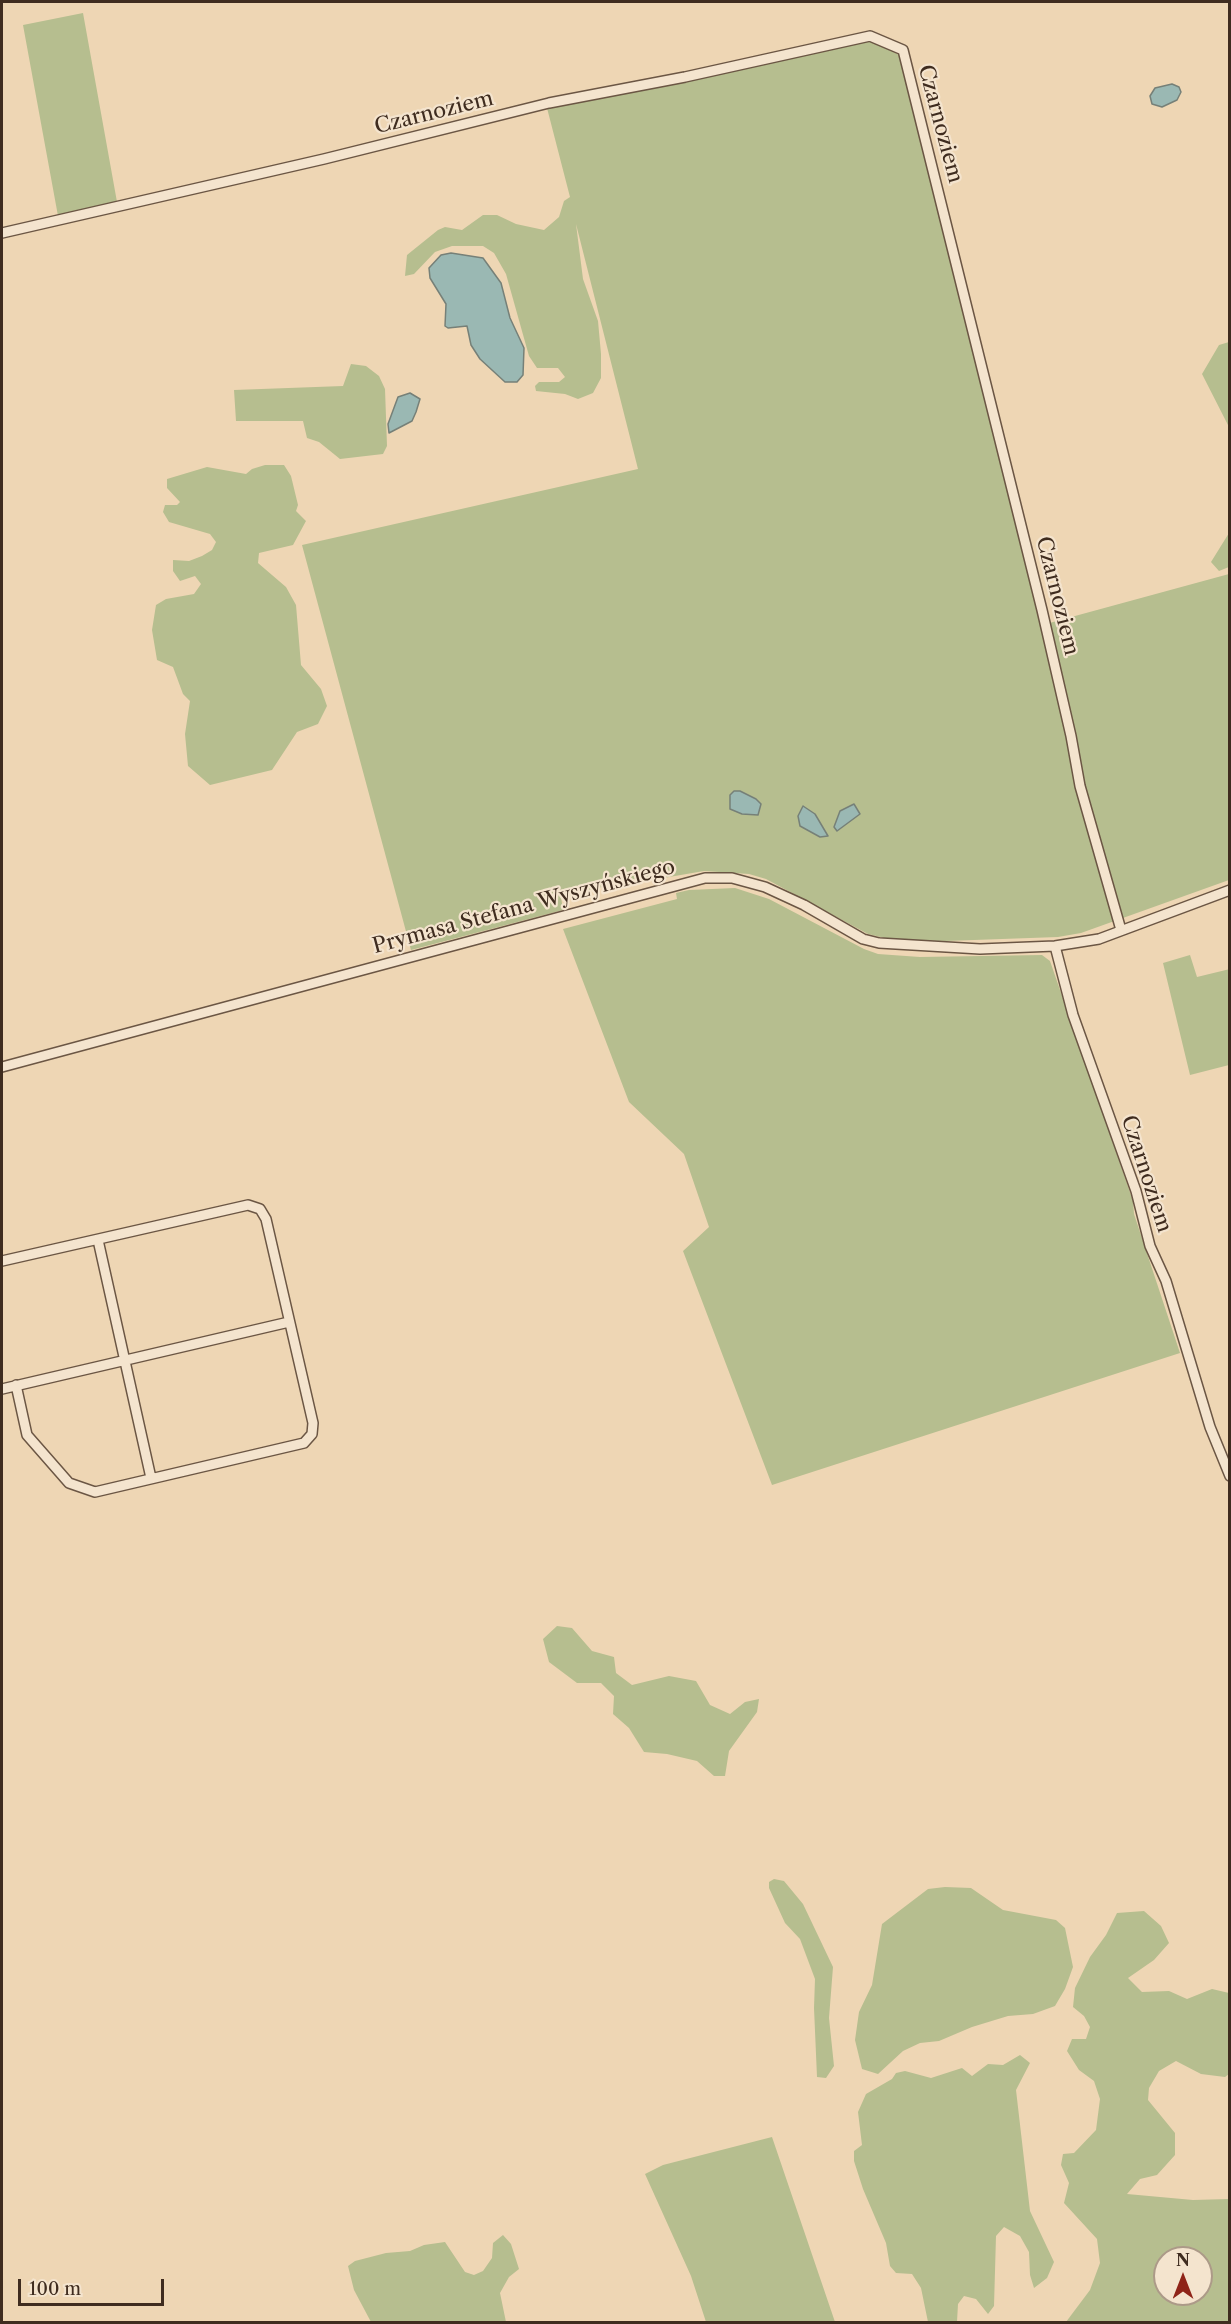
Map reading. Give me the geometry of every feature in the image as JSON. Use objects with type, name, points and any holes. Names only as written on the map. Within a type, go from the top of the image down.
[{"type":"street","name":"Czarnoziem","points":[[2,233],[324,159],[549,103],[685,77],[870,36],[903,50],[1042,610],[1078,777],[1121,930]]},
{"type":"street","name":"Prymasa Stefana Wyszyńskiego","points":[[2,1067],[604,903],[705,878],[732,878],[765,887],[804,905],[863,939],[879,943],[980,949],[1055,946]]},
{"type":"street","points":[[1055,946],[1099,939],[1230,890]]},
{"type":"street","name":"Czarnoziem","points":[[1055,946],[1073,1015],[1136,1191],[1150,1246],[1166,1281],[1210,1427],[1230,1476]]},
{"type":"street","points":[[2,1261],[248,1205],[261,1209],[266,1219],[313,1423],[312,1434],[304,1443],[95,1492],[69,1483],[27,1435],[16,1385]]},
{"type":"street","points":[[98,1240],[151,1478]]},
{"type":"street","points":[[2,1389],[289,1322]]},
{"type":"green space","points":[[83,13],[117,202],[58,216],[23,25]]},
{"type":"green space","points":[[863,41],[874,42],[899,55],[931,168],[1042,625],[1229,574],[1229,880],[1081,933],[1058,937],[946,941],[893,940],[868,934],[766,879],[749,874],[704,871],[640,882],[639,878],[561,897],[563,910],[411,950],[302,545],[638,469],[576,224],[583,279],[598,321],[601,354],[601,378],[593,393],[578,399],[565,394],[536,391],[535,386],[539,382],[559,382],[565,377],[558,368],[537,368],[529,356],[506,274],[494,253],[483,246],[452,246],[435,252],[414,274],[405,276],[407,255],[438,230],[445,227],[462,230],[483,215],[497,215],[516,224],[544,230],[559,217],[564,201],[570,197],[547,108]]},
{"type":"green space","points":[[1230,342],[1229,427],[1202,374],[1219,345]]},
{"type":"green space","points":[[351,364],[366,366],[379,376],[385,389],[387,446],[383,454],[340,459],[319,442],[307,438],[303,421],[236,421],[234,390],[343,386]]},
{"type":"green space","points":[[265,465],[284,465],[291,476],[298,505],[296,511],[306,521],[293,545],[259,553],[258,563],[286,587],[296,605],[301,665],[321,689],[327,706],[318,724],[297,732],[272,770],[210,785],[188,766],[185,734],[190,701],[183,694],[173,667],[157,660],[152,630],[156,605],[166,599],[194,594],[201,584],[195,576],[180,581],[173,571],[173,560],[189,561],[202,556],[212,550],[216,542],[210,534],[169,522],[163,512],[165,505],[177,505],[180,502],[167,488],[167,479],[207,467],[246,474],[252,469]]},
{"type":"green space","points":[[1229,533],[1229,567],[1219,571],[1211,562]]},
{"type":"green space","points":[[735,888],[769,899],[864,949],[878,954],[920,957],[1042,955],[1050,961],[1133,1201],[1134,1214],[1180,1353],[772,1485],[683,1251],[709,1227],[684,1154],[629,1102],[563,929],[677,899],[676,893],[689,890]]},
{"type":"green space","points":[[1190,955],[1197,977],[1230,969],[1229,1065],[1190,1075],[1163,963]]},
{"type":"green space","points":[[557,1626],[572,1628],[592,1651],[614,1657],[616,1673],[632,1685],[669,1676],[696,1681],[710,1705],[730,1714],[745,1702],[759,1699],[757,1712],[729,1751],[725,1776],[714,1776],[697,1761],[667,1754],[644,1752],[629,1728],[613,1714],[614,1696],[601,1683],[577,1683],[549,1662],[543,1639]]},
{"type":"green space","points":[[774,1879],[784,1881],[803,1904],[833,1967],[829,2018],[834,2066],[826,2078],[817,2077],[815,1979],[800,1939],[785,1923],[769,1888],[769,1882]]},
{"type":"green space","points":[[971,1888],[1003,1910],[1056,1920],[1065,1928],[1073,1967],[1065,1989],[1055,2006],[1033,2014],[1008,2016],[972,2027],[939,2041],[920,2043],[903,2051],[878,2074],[862,2069],[855,2040],[859,2012],[872,1985],[882,1924],[928,1889]]},
{"type":"green space","points":[[1144,1911],[1161,1926],[1169,1943],[1154,1960],[1128,1978],[1142,1992],[1169,1991],[1187,1999],[1212,1989],[1229,1993],[1229,2074],[1225,2077],[1201,2074],[1176,2061],[1159,2071],[1149,2088],[1148,2100],[1175,2133],[1175,2155],[1157,2175],[1140,2179],[1127,2194],[1193,2200],[1229,2199],[1229,2322],[1066,2322],[1090,2290],[1100,2263],[1097,2239],[1064,2203],[1069,2183],[1061,2165],[1063,2154],[1074,2153],[1096,2130],[1100,2099],[1094,2081],[1079,2070],[1067,2051],[1072,2039],[1086,2039],[1090,2027],[1084,2016],[1073,2007],[1075,1988],[1090,1957],[1106,1935],[1117,1913]]},
{"type":"green space","points":[[1020,2055],[1030,2063],[1016,2090],[1030,2211],[1054,2262],[1047,2278],[1034,2288],[1030,2275],[1029,2252],[1020,2236],[1004,2227],[996,2236],[994,2306],[988,2314],[976,2299],[964,2296],[958,2304],[957,2322],[928,2322],[921,2288],[912,2274],[896,2273],[890,2266],[886,2243],[863,2189],[854,2161],[854,2151],[862,2145],[858,2112],[866,2094],[892,2079],[896,2073],[905,2071],[931,2078],[962,2068],[972,2076],[988,2064],[1003,2065]]},
{"type":"green space","points":[[772,2137],[835,2322],[706,2322],[691,2276],[645,2174],[663,2165]]},
{"type":"green space","points":[[503,2235],[511,2244],[519,2269],[509,2277],[500,2293],[506,2322],[371,2322],[354,2290],[348,2266],[355,2261],[445,2242],[465,2272],[474,2275],[483,2271],[492,2258],[493,2243]]},
{"type":"water","points":[[1172,84],[1179,87],[1181,92],[1177,100],[1162,107],[1152,104],[1150,96],[1155,88]]},
{"type":"water","points":[[451,253],[483,258],[501,283],[510,318],[524,348],[523,375],[517,382],[505,382],[480,359],[471,345],[467,326],[448,328],[445,326],[446,304],[430,278],[429,268],[441,255]]},
{"type":"water","points":[[410,393],[420,399],[412,421],[389,433],[388,424],[398,397]]},
{"type":"water","points":[[734,791],[740,791],[761,804],[758,815],[742,814],[730,809],[730,795]]},
{"type":"water","points":[[854,804],[860,814],[837,831],[834,827],[840,811]]},
{"type":"water","points":[[803,806],[815,814],[828,836],[820,837],[800,826],[798,816]]}]
